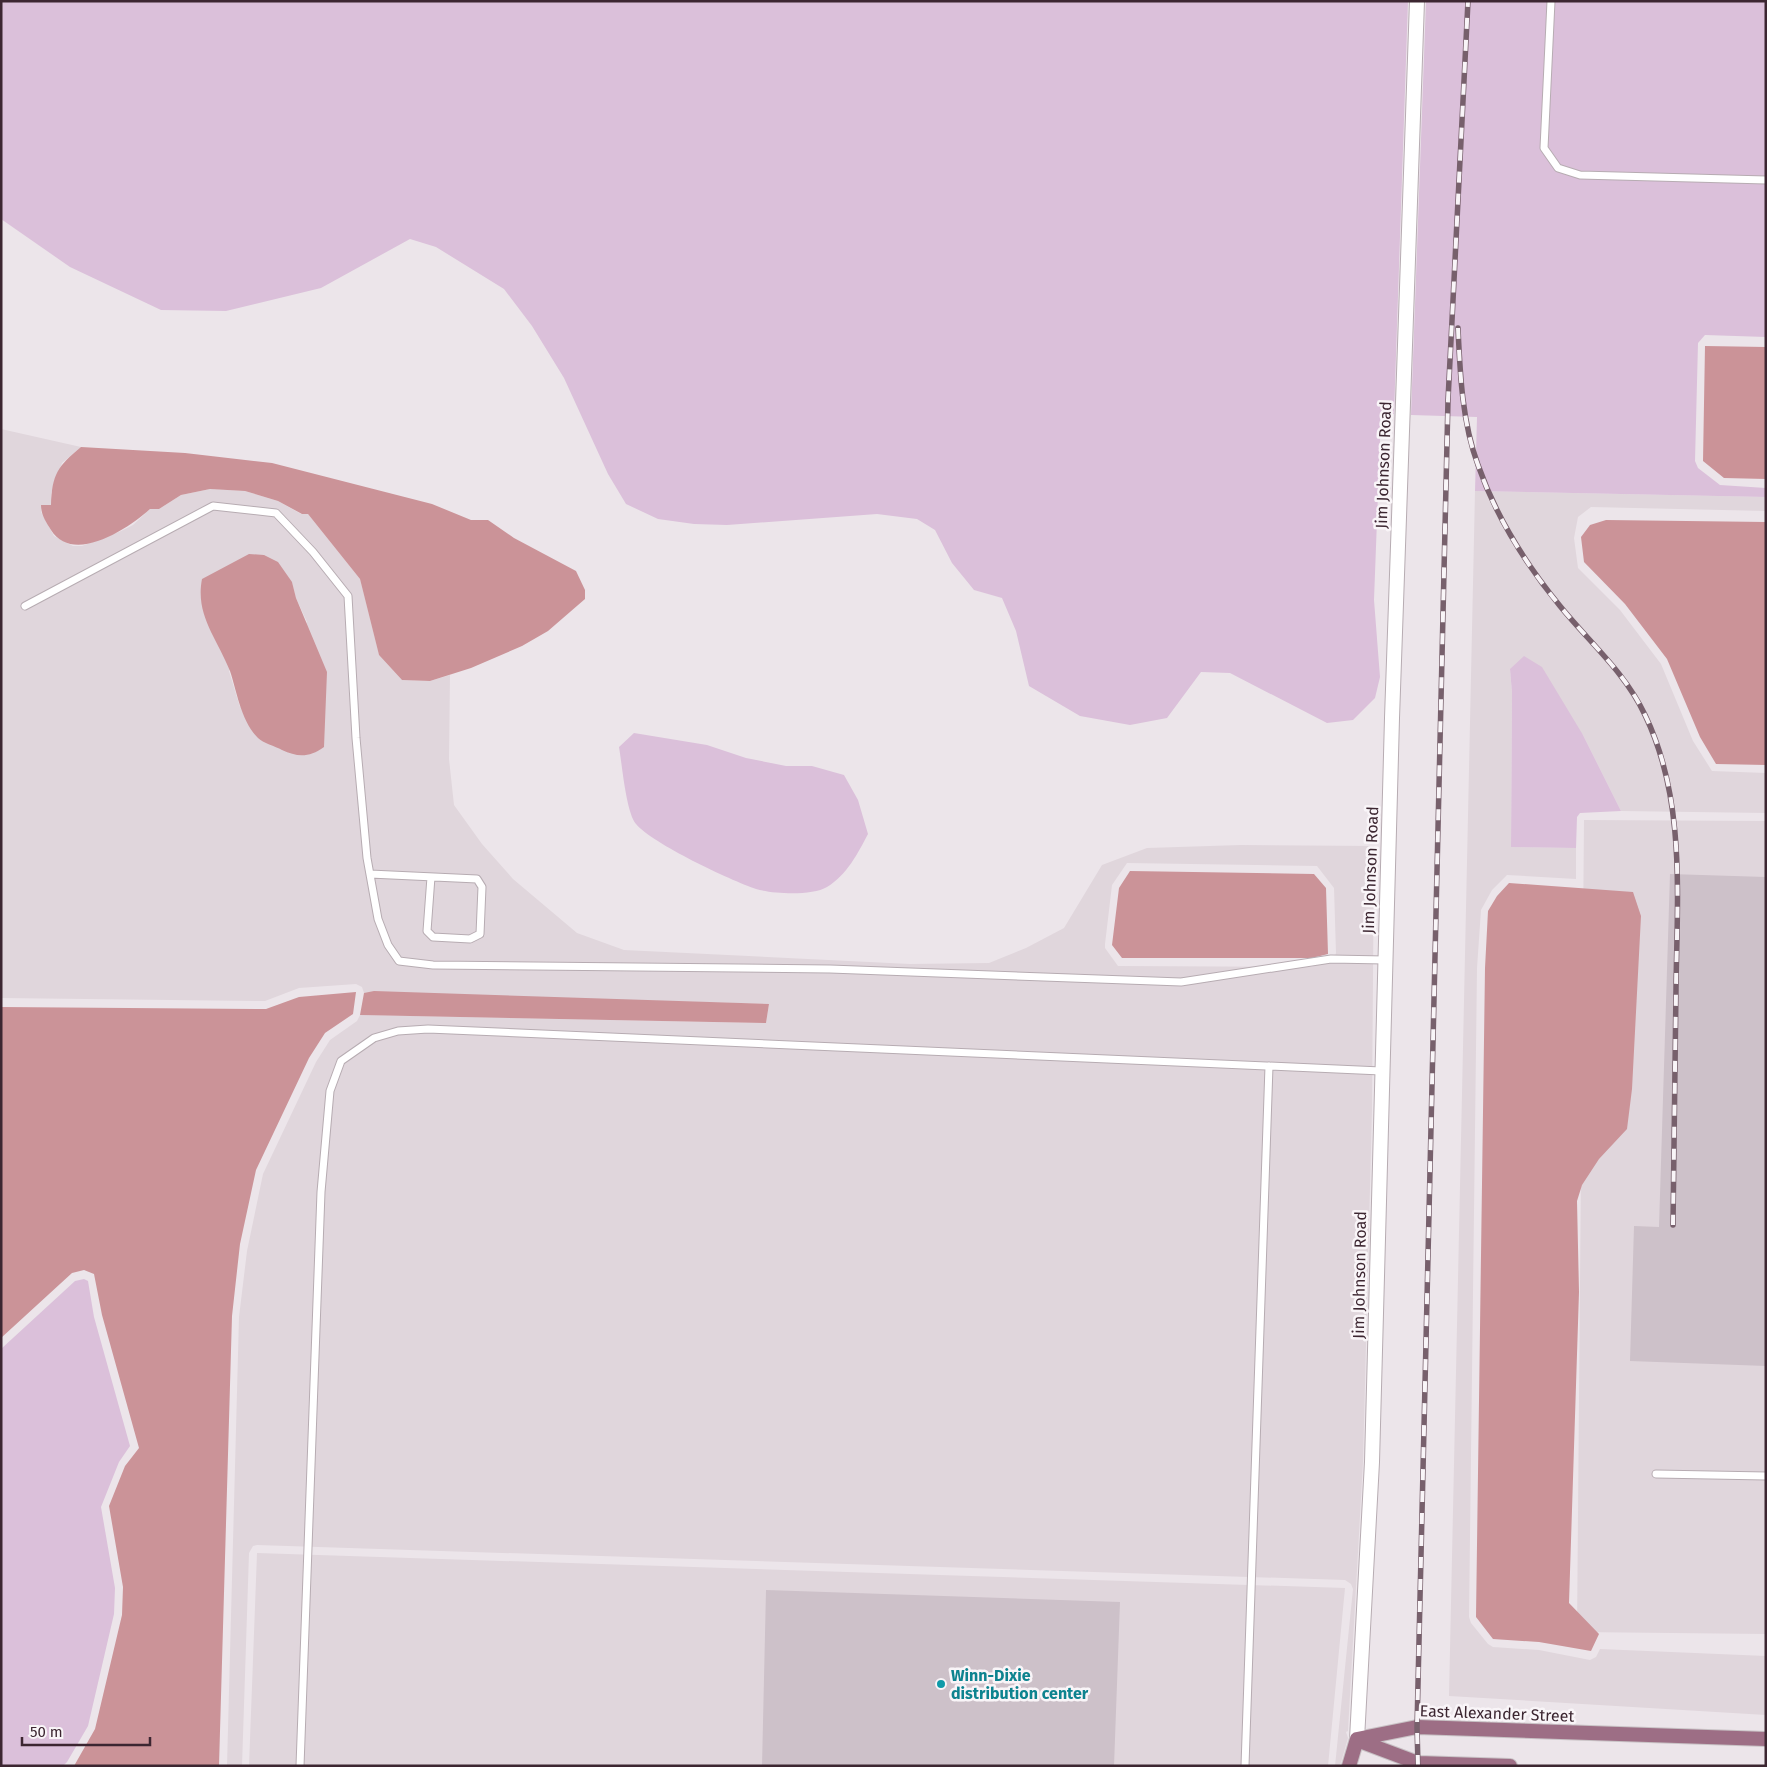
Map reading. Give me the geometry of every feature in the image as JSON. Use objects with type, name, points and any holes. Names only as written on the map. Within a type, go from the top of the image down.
[{"type":"main road","name":"East Alexander Street","points":[[1357,1739],[1417,1727],[1766,1739]]},
{"type":"main road","name":"Jim Johnson Road","points":[[1349,1766],[1357,1739]]},
{"type":"main road","name":"Jim Johnson Road","points":[[1357,1739],[1361,1766]]},
{"type":"main road","points":[[1357,1739],[1418,1763],[1510,1766]]},
{"type":"street","name":"Jim Johnson Road","points":[[1357,1739],[1372,1462],[1381,1071],[1417,1]]},
{"type":"lane","points":[[1551,1],[1544,148],[1558,168],[1580,175],[1766,180]]},
{"type":"lane","points":[[25,606],[213,506],[276,513],[314,552],[348,596],[356,738],[370,874],[378,919],[388,945],[399,961],[433,965],[830,968],[1181,982],[1331,959],[1385,960]]},
{"type":"lane","points":[[370,874],[477,879],[482,886],[480,934],[470,939],[433,937],[427,931],[431,877]]},
{"type":"lane","points":[[300,1766],[321,1192],[330,1091],[341,1061],[374,1038],[398,1032],[428,1029],[1381,1071]]},
{"type":"lane","points":[[1245,1766],[1269,1066]]},
{"type":"lane","points":[[1656,1474],[1766,1476]]},
{"type":"shaded area","points":[[1,1],[1408,1],[1394,414],[1381,414],[1374,600],[1380,677],[1375,698],[1353,720],[1327,723],[1230,673],[1201,672],[1167,718],[1130,725],[1080,716],[1029,686],[1016,631],[1002,598],[974,590],[952,563],[935,530],[917,519],[877,514],[727,525],[694,524],[658,519],[626,504],[608,474],[564,378],[532,326],[504,289],[436,247],[410,239],[321,288],[226,311],[161,310],[70,267],[1,219]]},
{"type":"shaded area","points":[[1426,1],[1766,1],[1766,337],[1705,335],[1698,343],[1695,461],[1698,468],[1720,485],[1766,488],[1766,497],[1475,491],[1477,417],[1411,415]]},
{"type":"shaded area","points":[[1705,346],[1766,347],[1766,479],[1724,478],[1703,461]]},
{"type":"shaded area","points":[[1,429],[81,447],[62,463],[51,493],[51,505],[41,505],[41,512],[54,536],[73,546],[82,546],[121,531],[133,525],[150,509],[159,509],[181,495],[210,489],[245,491],[278,501],[301,514],[308,514],[360,579],[379,655],[402,680],[430,681],[450,675],[449,759],[454,805],[482,844],[513,879],[577,933],[624,950],[910,964],[989,963],[1026,948],[1064,928],[1102,865],[1147,848],[1241,845],[1374,846],[1372,1110],[1363,1462],[1348,1731],[1346,1732],[1348,1738],[1340,1766],[1335,1766],[1353,1589],[1351,1584],[1345,1580],[257,1545],[253,1546],[249,1553],[242,1766],[227,1766],[239,1317],[247,1251],[263,1174],[316,1062],[330,1040],[357,1021],[360,1015],[766,1023],[769,1004],[364,993],[362,987],[356,984],[299,988],[265,1001],[1,998]],"holes":[[[292,582],[296,598],[307,622],[240,707],[229,671]],[[1127,863],[1317,866],[1334,888],[1336,953],[1334,959],[1311,967],[1118,966],[1105,948],[1105,944],[1112,885]]]},
{"type":"shaded area","points":[[81,447],[185,453],[272,463],[432,504],[471,520],[488,520],[514,538],[576,571],[585,590],[585,599],[548,631],[522,646],[471,668],[430,681],[402,680],[379,655],[360,579],[308,514],[302,514],[278,501],[245,491],[210,489],[181,495],[159,509],[150,509],[128,526],[100,540],[86,544],[73,544],[61,540],[51,530],[42,512],[41,505],[51,505],[53,486],[58,472],[67,460]]},
{"type":"shaded area","points":[[1475,491],[1766,497],[1766,511],[1591,507],[1578,517],[1574,538],[1578,568],[1620,610],[1661,664],[1693,741],[1712,771],[1766,773],[1766,813],[1621,811],[1583,735],[1510,669],[1512,693],[1511,847],[1576,848],[1576,879],[1507,875],[1492,890],[1481,910],[1477,968],[1469,1617],[1471,1623],[1488,1644],[1493,1647],[1539,1650],[1590,1660],[1596,1657],[1600,1649],[1766,1656],[1766,1715],[1449,1696]]},
{"type":"shaded area","points":[[1606,520],[1766,522],[1766,765],[1716,764],[1700,737],[1667,659],[1625,604],[1584,562],[1581,537],[1590,525]]},
{"type":"shaded area","points":[[249,554],[264,555],[278,562],[292,582],[296,598],[327,672],[324,747],[308,755],[287,752],[258,738],[252,731],[237,697],[230,671],[204,615],[201,592],[202,579]]},
{"type":"shaded area","points":[[1524,656],[1542,667],[1583,735],[1621,811],[1580,813],[1577,817],[1576,848],[1511,847],[1512,693],[1510,669]]},
{"type":"shaded area","points":[[634,733],[707,745],[746,758],[786,766],[812,766],[844,775],[858,800],[868,834],[846,870],[834,882],[820,890],[802,893],[772,892],[756,889],[729,878],[675,851],[636,824],[627,799],[619,747]]},
{"type":"shaded area","points":[[1584,820],[1766,821],[1766,1634],[1577,1632]]},
{"type":"shaded area","points":[[1130,871],[1314,874],[1326,888],[1328,954],[1312,958],[1122,958],[1112,945],[1119,888]]},
{"type":"shaded area","points":[[1509,883],[1633,892],[1641,916],[1632,1089],[1627,1129],[1599,1159],[1582,1185],[1577,1201],[1579,1292],[1569,1603],[1599,1634],[1591,1651],[1539,1642],[1493,1639],[1476,1617],[1485,968],[1488,911],[1497,896]]},
{"type":"shaded area","points":[[374,991],[769,1004],[766,1023],[360,1015],[364,993]]},
{"type":"shaded area","points":[[356,992],[353,1014],[325,1033],[309,1058],[256,1170],[240,1244],[232,1316],[219,1766],[74,1766],[95,1729],[122,1615],[123,1587],[109,1506],[125,1466],[139,1448],[102,1315],[94,1274],[84,1270],[72,1273],[1,1338],[1,1007],[266,1009],[299,997]]},
{"type":"shaded area","points":[[84,1279],[88,1281],[94,1317],[130,1446],[119,1462],[101,1507],[115,1588],[114,1614],[88,1726],[67,1762],[63,1766],[1,1766],[1,1349],[75,1281]]},
{"type":"shaded area","points":[[257,1553],[1345,1588],[1328,1766],[249,1766]]},
{"type":"building","points":[[1670,874],[1766,877],[1766,1366],[1630,1361],[1634,1226],[1659,1227]]},
{"type":"building","name":"Winn-Dixie distribution center","points":[[766,1590],[1120,1602],[1114,1766],[762,1766]]},
{"type":"railway","points":[[1418,1766],[1417,1727],[1448,400],[1468,1]]},
{"type":"railway","points":[[1458,328],[1461,380],[1468,432],[1478,465],[1493,503],[1523,556],[1535,573],[1560,606],[1617,671],[1637,699],[1658,747],[1667,781],[1673,815],[1677,884],[1673,1225]]},
{"type":"place","name":"Winn-Dixie distribution center","points":[[941,1684]]}]
